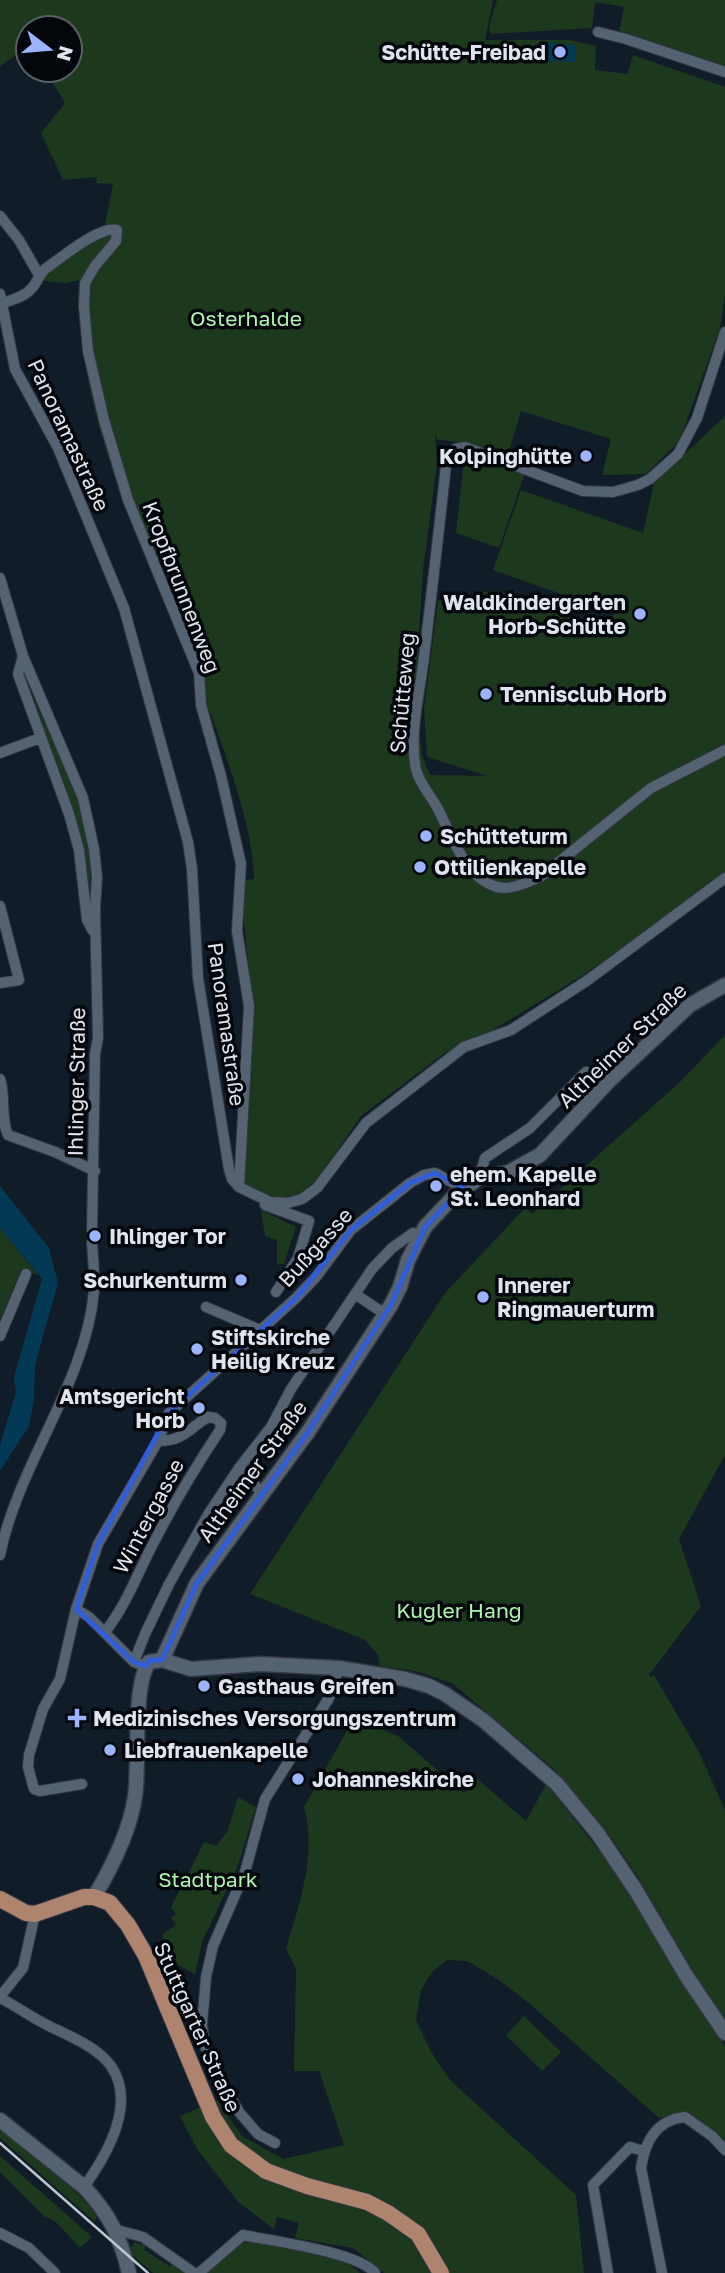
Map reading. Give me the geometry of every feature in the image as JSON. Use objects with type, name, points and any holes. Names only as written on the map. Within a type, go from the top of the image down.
[{"type":"main road","points":[[0,1899],[26,1913],[35,1914],[84,1897],[94,1897]]},
{"type":"main road","name":"Stuttgarter Straße","points":[[94,1897],[110,1903],[118,1911],[146,1956],[208,2107],[232,2145],[266,2171],[307,2186],[368,2202],[388,2213],[418,2234],[441,2273]]},
{"type":"street","points":[[598,32],[725,72]]},
{"type":"street","points":[[0,216],[19,240],[39,275],[34,288],[25,295],[1,299]]},
{"type":"street","name":"Kropfbrunnenweg","points":[[39,275],[102,232],[111,228],[117,230],[116,241],[85,283],[88,351],[104,420],[128,500],[199,673],[201,705],[227,798],[241,864],[237,931],[249,1017],[239,1187]]},
{"type":"street","name":"Panoramastraße","points":[[1,299],[15,369],[58,447],[124,608],[188,842],[198,978],[229,1169],[232,1179],[239,1187]]},
{"type":"street","name":"Schütteweg","points":[[725,332],[697,418],[678,454],[650,479],[638,485],[613,492],[583,491],[465,447],[454,449],[447,456],[436,566],[415,722],[415,765],[418,778],[430,794],[463,860],[489,884],[505,888],[540,877],[651,788],[725,750]]},
{"type":"street","name":"Ihlinger Straße","points":[[0,578],[23,656],[82,798],[94,849],[97,877],[98,1038],[95,1054],[92,1230]]},
{"type":"street","name":"Ihlinger Straße","points":[[23,656],[18,674],[69,814],[79,850],[87,920],[96,935]]},
{"type":"street","points":[[0,753],[40,738]]},
{"type":"street","points":[[239,1187],[270,1202],[288,1203],[302,1199],[317,1188],[366,1123],[464,1047],[511,1030],[577,987],[725,878]]},
{"type":"street","points":[[0,906],[19,980],[0,983]]},
{"type":"street","name":"Altheimer Straße","points":[[162,1660],[197,1583],[308,1432],[396,1297],[408,1260],[430,1220],[463,1188],[479,1178],[509,1172],[540,1155],[609,1081],[690,1005],[725,985]]},
{"type":"street","name":"Altheimer Straße","points":[[479,1178],[485,1158],[530,1128],[586,1072],[599,1074]]},
{"type":"street","points":[[0,1079],[3,1089],[2,1115],[8,1135],[55,1152],[95,1171]]},
{"type":"street","name":"Bußgasse","points":[[82,1784],[40,1791],[34,1789],[29,1755],[43,1709],[60,1679],[76,1609],[92,1556],[158,1441],[169,1413],[316,1277],[351,1230],[410,1183],[424,1175],[435,1173],[463,1188]]},
{"type":"street","points":[[253,1194],[257,1201],[309,1221],[298,1258],[276,1292]]},
{"type":"street","points":[[94,1897],[122,1840],[135,1796],[140,1664],[167,1590],[209,1513],[271,1427],[291,1389],[372,1269],[392,1248],[413,1233],[421,1235]]},
{"type":"street","points":[[0,1555],[12,1506],[59,1404],[88,1325],[94,1290],[92,1243]]},
{"type":"street","points":[[0,1336],[26,1274]]},
{"type":"street","points":[[355,1294],[384,1314]]},
{"type":"street","points":[[206,1307],[264,1327]]},
{"type":"street","name":"Wintergasse","points":[[105,1632],[119,1614],[173,1506],[220,1430],[221,1423],[208,1417],[191,1432],[173,1441],[158,1441]]},
{"type":"street","points":[[239,1468],[262,1493]]},
{"type":"street","points":[[76,1609],[89,1616],[140,1664]]},
{"type":"street","points":[[140,1664],[162,1660],[191,1669],[282,1664],[339,1668],[405,1679],[445,1694],[483,1720],[557,1784],[598,1834],[725,2033]]},
{"type":"street","points":[[275,2143],[257,2134],[239,2112],[216,2072],[205,2046],[202,2025],[206,1977],[213,1946],[244,1872],[265,1799],[329,1698],[339,1668]]},
{"type":"street","points":[[35,1914],[23,1968],[2,1995],[46,2024],[95,2051],[109,2064],[118,2086],[120,2102],[117,2129],[84,2187]]},
{"type":"street","points":[[662,2273],[641,2168],[643,2151],[649,2137],[664,2123],[685,2117],[712,2136],[725,2150]]},
{"type":"street","points":[[0,2120],[84,2187],[105,2211],[117,2230],[129,2273]]},
{"type":"street","points":[[608,2273],[593,2185],[630,2147],[643,2151]]},
{"type":"street","points":[[117,2230],[143,2237],[196,2273],[243,2235],[342,2255],[369,2266],[375,2273]]},
{"type":"street","points":[[0,2233],[30,2248],[55,2273]]},
{"type":"highlighted area","points":[[435,1173],[463,1188],[425,1227],[391,1305],[308,1432],[197,1583],[162,1660],[150,1660],[146,1666],[134,1662],[76,1609],[98,1544],[169,1413],[296,1298],[351,1230],[410,1183]]},
{"type":"green space","name":"Osterhalde","points":[[0,0],[493,0],[485,40],[570,40],[596,46],[595,70],[627,74],[633,55],[725,87],[725,294],[720,328],[679,442],[646,474],[602,475],[611,439],[521,411],[509,451],[437,439],[435,432],[437,464],[423,570],[415,696],[422,755],[430,775],[487,776],[427,757],[424,709],[438,601],[496,590],[602,627],[615,613],[493,570],[521,490],[643,533],[654,483],[725,416],[725,873],[588,972],[488,1033],[446,1052],[361,1116],[313,1186],[297,1196],[269,1200],[235,1182],[253,1010],[243,912],[245,880],[254,879],[249,838],[238,793],[209,709],[202,710],[191,662],[170,595],[174,591],[161,559],[157,560],[141,521],[131,523],[105,448],[82,344],[80,280],[66,283],[45,281],[37,267],[105,225],[113,184],[96,183],[97,177],[63,180],[41,133],[65,103],[53,84],[84,84],[84,14],[14,14],[14,57],[0,66]]},
{"type":"green space","points":[[497,0],[725,0],[725,70],[619,33],[624,7],[595,2],[592,28],[491,34],[489,27]]},
{"type":"green space","points":[[465,453],[525,473],[499,548],[456,533]]},
{"type":"green space","points":[[24,670],[35,702],[68,774],[81,813],[89,853],[90,916],[79,836],[61,775],[22,671]]},
{"type":"green space","name":"Kugler Hang","points":[[725,1035],[725,1455],[679,1539],[701,1606],[649,1675],[654,1675],[699,1752],[725,1810],[725,2019],[611,1837],[553,1768],[452,1683],[415,1671],[380,1666],[378,1655],[365,1640],[250,1594],[445,1293],[526,1207],[532,1214],[680,1082]]},
{"type":"green space","points":[[261,1210],[296,1227],[284,1264],[277,1264],[277,1240],[265,1236]]},
{"type":"green space","points":[[0,1228],[38,1275],[21,1270],[0,1319]]},
{"type":"green space","points":[[354,1718],[398,1736],[464,1793],[475,1777],[526,1821],[546,1784],[631,1891],[681,1980],[725,2046],[725,2143],[689,2112],[659,2118],[529,2003],[499,1980],[467,1961],[447,1960],[432,1972],[421,1990],[416,2020],[431,2052],[451,2081],[576,2195],[584,2273],[384,2273],[353,2248],[295,2238],[299,2223],[277,2217],[274,2229],[238,2202],[197,2149],[180,2116],[217,2100],[242,2136],[283,2159],[344,2145],[319,2071],[294,2071],[296,1969],[286,1948],[308,1860],[308,1825],[304,1807]]},
{"type":"green space","name":"Stadtpark","points":[[238,1797],[256,1807],[238,1866],[202,1942],[195,1974],[155,1953],[152,1948],[165,1944],[162,1934],[176,1925],[171,1918],[176,1914],[171,1907],[204,1842],[216,1846],[227,1832]]},
{"type":"green space","points":[[524,2016],[561,2052],[542,2071],[506,2035]]},
{"type":"green space","points":[[0,2126],[78,2194],[97,2215],[95,2222],[0,2138]]},
{"type":"green space","points":[[0,2156],[92,2237],[80,2248],[56,2222],[44,2216],[0,2172]]},
{"type":"green space","points":[[242,2238],[343,2259],[360,2273],[204,2273]]},
{"type":"green space","points":[[135,2242],[146,2246],[144,2250],[170,2266],[173,2263],[187,2273],[153,2273],[131,2254],[130,2249]]},
{"type":"water","name":"Schütte-Freibad","points":[[546,42],[576,45],[575,62],[545,61]]},
{"type":"water","points":[[0,1186],[49,1248],[58,1283],[35,1365],[34,1400],[29,1426],[0,1471],[0,1445],[16,1392],[14,1377],[42,1279],[0,1228]]},
{"type":"railway","points":[[0,2143],[148,2273]]},
{"type":"place","name":"Schütte-Freibad","points":[[560,52]]},
{"type":"place","name":"Kolpinghütte","points":[[586,456]]},
{"type":"place","name":"Waldkindergarten Horb-Schütte","points":[[640,614]]},
{"type":"place","name":"Tennisclub Horb","points":[[486,694]]},
{"type":"place","name":"Schütteturm","points":[[426,836]]},
{"type":"place","name":"Ottilienkapelle","points":[[420,867]]},
{"type":"place","name":"ehem. Kapelle St. Leonhard","points":[[436,1186]]},
{"type":"place","name":"Ihlinger Tor","points":[[95,1236]]},
{"type":"place","name":"Schurkenturm","points":[[241,1280]]},
{"type":"place","name":"Innerer Ringmauerturm","points":[[483,1297]]},
{"type":"place","name":"Stiftskirche Heilig Kreuz","points":[[197,1349]]},
{"type":"place","name":"Amtsgericht Horb","points":[[199,1408]]},
{"type":"place","name":"Gasthaus Greifen","points":[[204,1686]]},
{"type":"place","name":"Medizinisches Versorgungszentrum","points":[[77,1718]]},
{"type":"place","name":"Liebfrauenkapelle","points":[[110,1750]]},
{"type":"place","name":"Johanneskirche","points":[[298,1779]]}]
